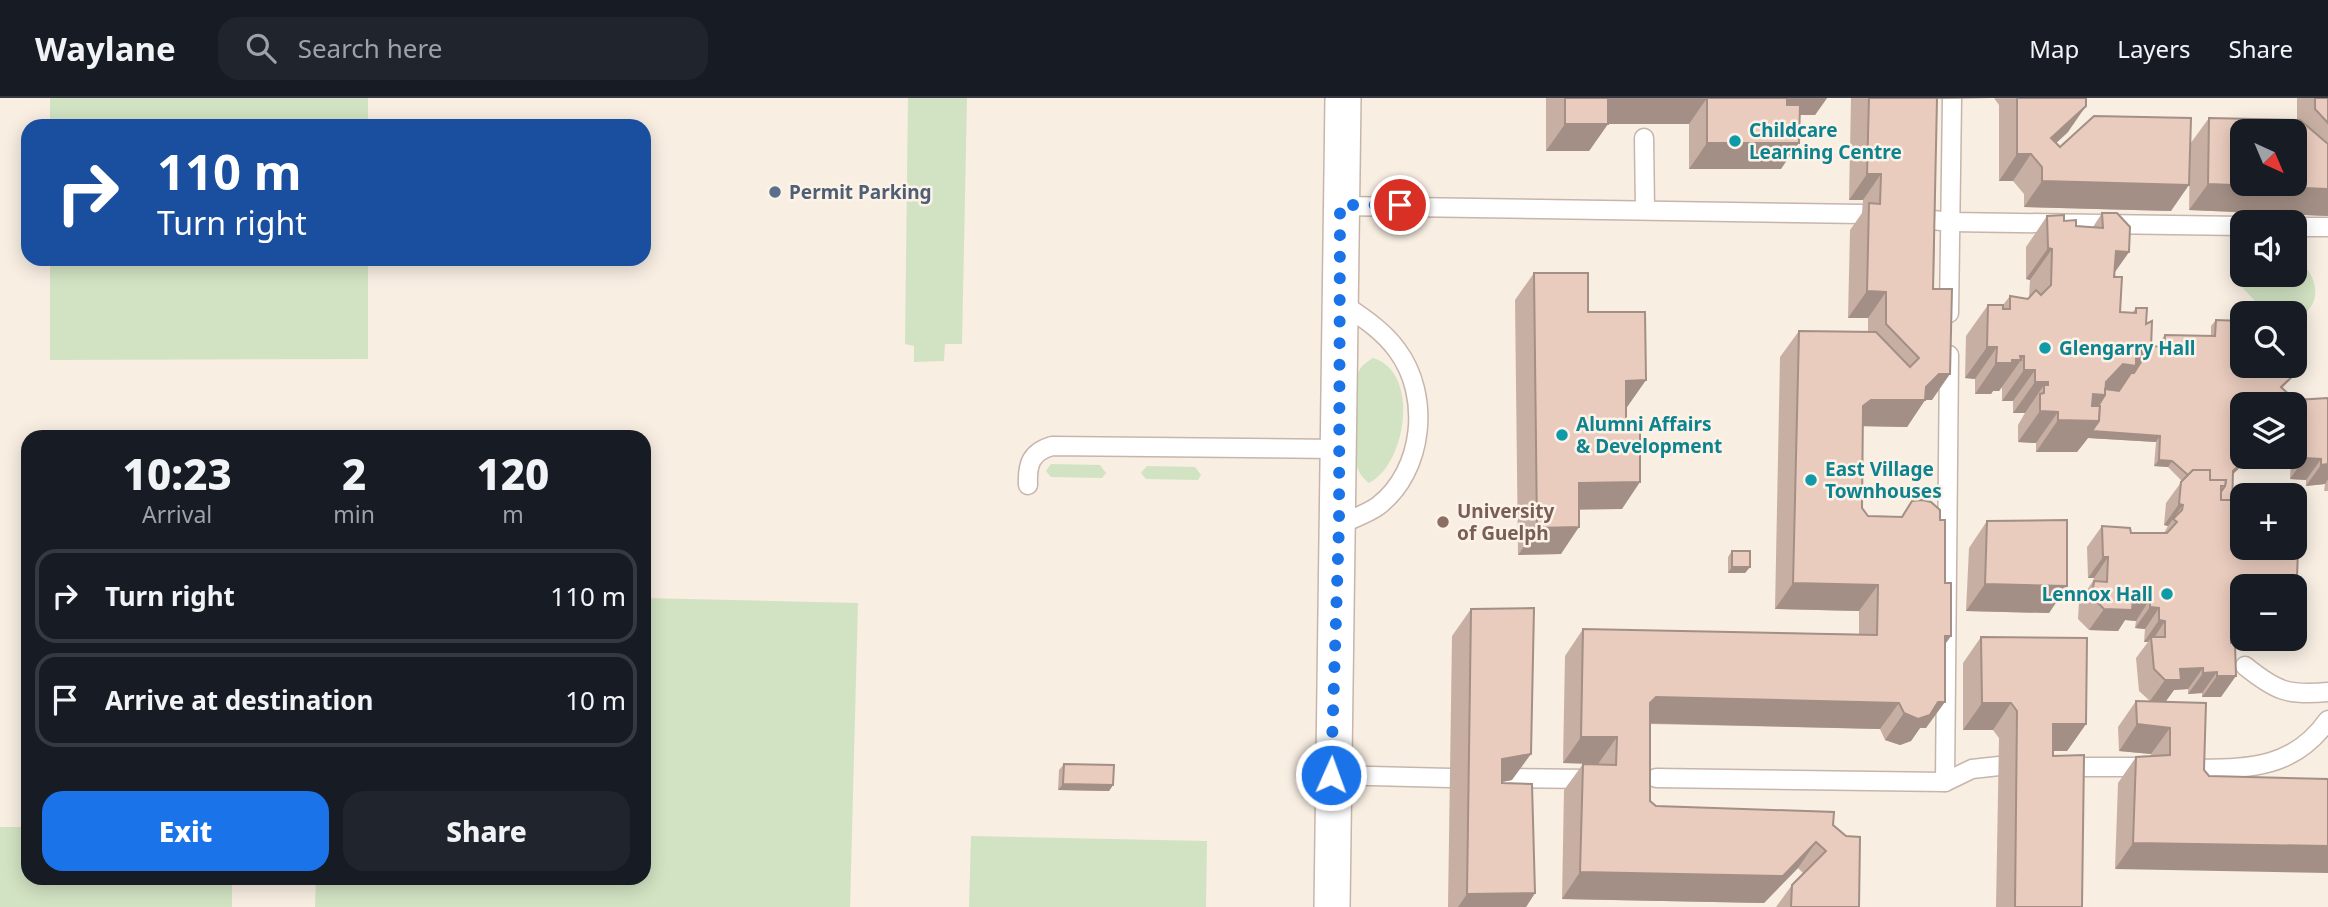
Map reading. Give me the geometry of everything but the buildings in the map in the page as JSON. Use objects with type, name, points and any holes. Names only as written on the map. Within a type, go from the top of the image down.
[{"type":"street","points":[[1332,907],[1331,775],[1339,525],[1343,98]]},
{"type":"lane","points":[[1945,782],[1952,99]]},
{"type":"lane","points":[[1644,138],[1645,209]]},
{"type":"lane","points":[[1340,205],[1862,214]]},
{"type":"lane","points":[[1916,218],[1950,222],[2230,226]]},
{"type":"lane","points":[[2307,227],[2328,228]]},
{"type":"lane","points":[[1339,525],[1378,506],[1401,480],[1415,447],[1420,422],[1415,388],[1399,352],[1378,329],[1340,302]]},
{"type":"lane","points":[[1028,485],[1027,468],[1031,458],[1040,450],[1052,446],[1338,449]]},
{"type":"lane","points":[[2245,666],[2282,691],[2298,695],[2328,692]]},
{"type":"lane","points":[[2186,769],[2248,768],[2272,764],[2295,753],[2328,720]]},
{"type":"lane","points":[[1656,778],[1945,782],[1972,769],[1999,766]]},
{"type":"lane","points":[[2047,766],[2151,767]]},
{"type":"lane","points":[[1331,775],[1450,778]]},
{"type":"lane","points":[[1484,778],[1589,779]]},
{"type":"green space","points":[[50,98],[368,98],[368,119],[50,119]]},
{"type":"green space","points":[[908,98],[967,98],[962,344],[945,344],[944,361],[914,362],[914,346],[905,344]]},
{"type":"green space","points":[[50,266],[368,266],[368,359],[50,360]]},
{"type":"green space","points":[[2307,270],[2312,277],[2315,297],[2307,310],[2307,301],[2255,301],[2242,287],[2307,287]]},
{"type":"green space","points":[[1373,358],[1388,367],[1398,381],[1403,399],[1403,419],[1392,458],[1382,473],[1369,483],[1357,466],[1355,405],[1358,373],[1362,366]]},
{"type":"green space","points":[[1051,464],[1100,465],[1106,473],[1102,478],[1051,477],[1046,471]]},
{"type":"green space","points":[[1147,466],[1195,467],[1201,475],[1198,480],[1146,479],[1141,473]]},
{"type":"green space","points":[[651,598],[858,603],[850,907],[315,907],[316,885],[651,885]]},
{"type":"green space","points":[[0,827],[21,827],[21,885],[232,885],[232,907],[0,907]]},
{"type":"green space","points":[[971,836],[1207,841],[1206,907],[969,907]]},
{"type":"place","name":"Childcare Learning Centre","points":[[1735,141]]},
{"type":"place","name":"Permit Parking","points":[[775,192]]},
{"type":"place","name":"Glengarry Hall","points":[[2045,348]]},
{"type":"place","name":"Alumni Affairs & Development","points":[[1562,435]]},
{"type":"place","name":"East Village Townhouses","points":[[1811,480]]},
{"type":"place","name":"University of Guelph","points":[[1443,522]]},
{"type":"place","name":"Lennox Hall","points":[[2167,594]]},
{"type":"route","points":[[1331,775],[1339,525],[1340,205],[1400,205]]}]
